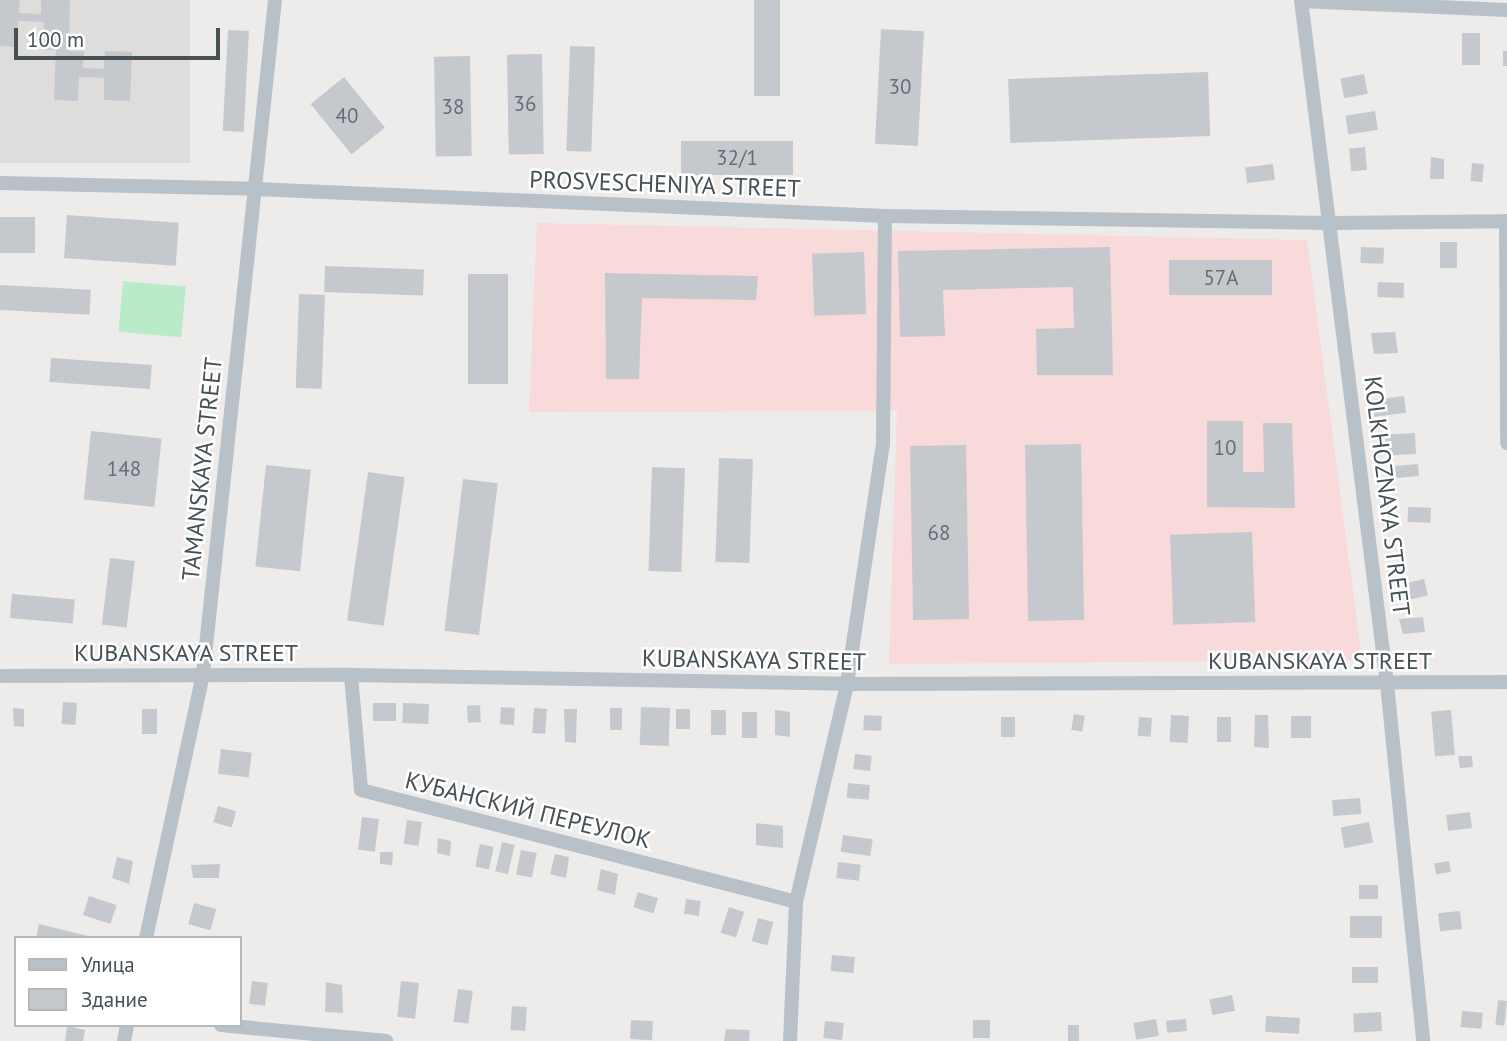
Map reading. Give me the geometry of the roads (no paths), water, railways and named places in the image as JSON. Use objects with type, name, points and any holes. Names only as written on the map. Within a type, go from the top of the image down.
[{"type":"street","name":"TAMANSKAYA STREET","points":[[146,936],[203,674],[275,0]]},
{"type":"street","points":[[1301,0],[1507,10]]},
{"type":"street","name":"KOLKHOZNAYA STREET","points":[[1301,0],[1387,684],[1423,1041]]},
{"type":"street","name":"PROSVESCHENIYA STREET","points":[[0,183],[256,189],[885,216],[1329,223],[1507,221]]},
{"type":"street","points":[[790,1041],[796,902],[848,684],[883,444],[885,216]]},
{"type":"street","points":[[1507,221],[1507,443]]},
{"type":"street","name":"KUBANSKAYA STREET","points":[[0,676],[351,675],[848,684],[1507,682]]},
{"type":"street","name":"КУБАНСКИЙ ПЕРЕУЛОК","points":[[351,675],[361,790],[796,902]]},
{"type":"street","points":[[240,1027],[386,1041]]}]
